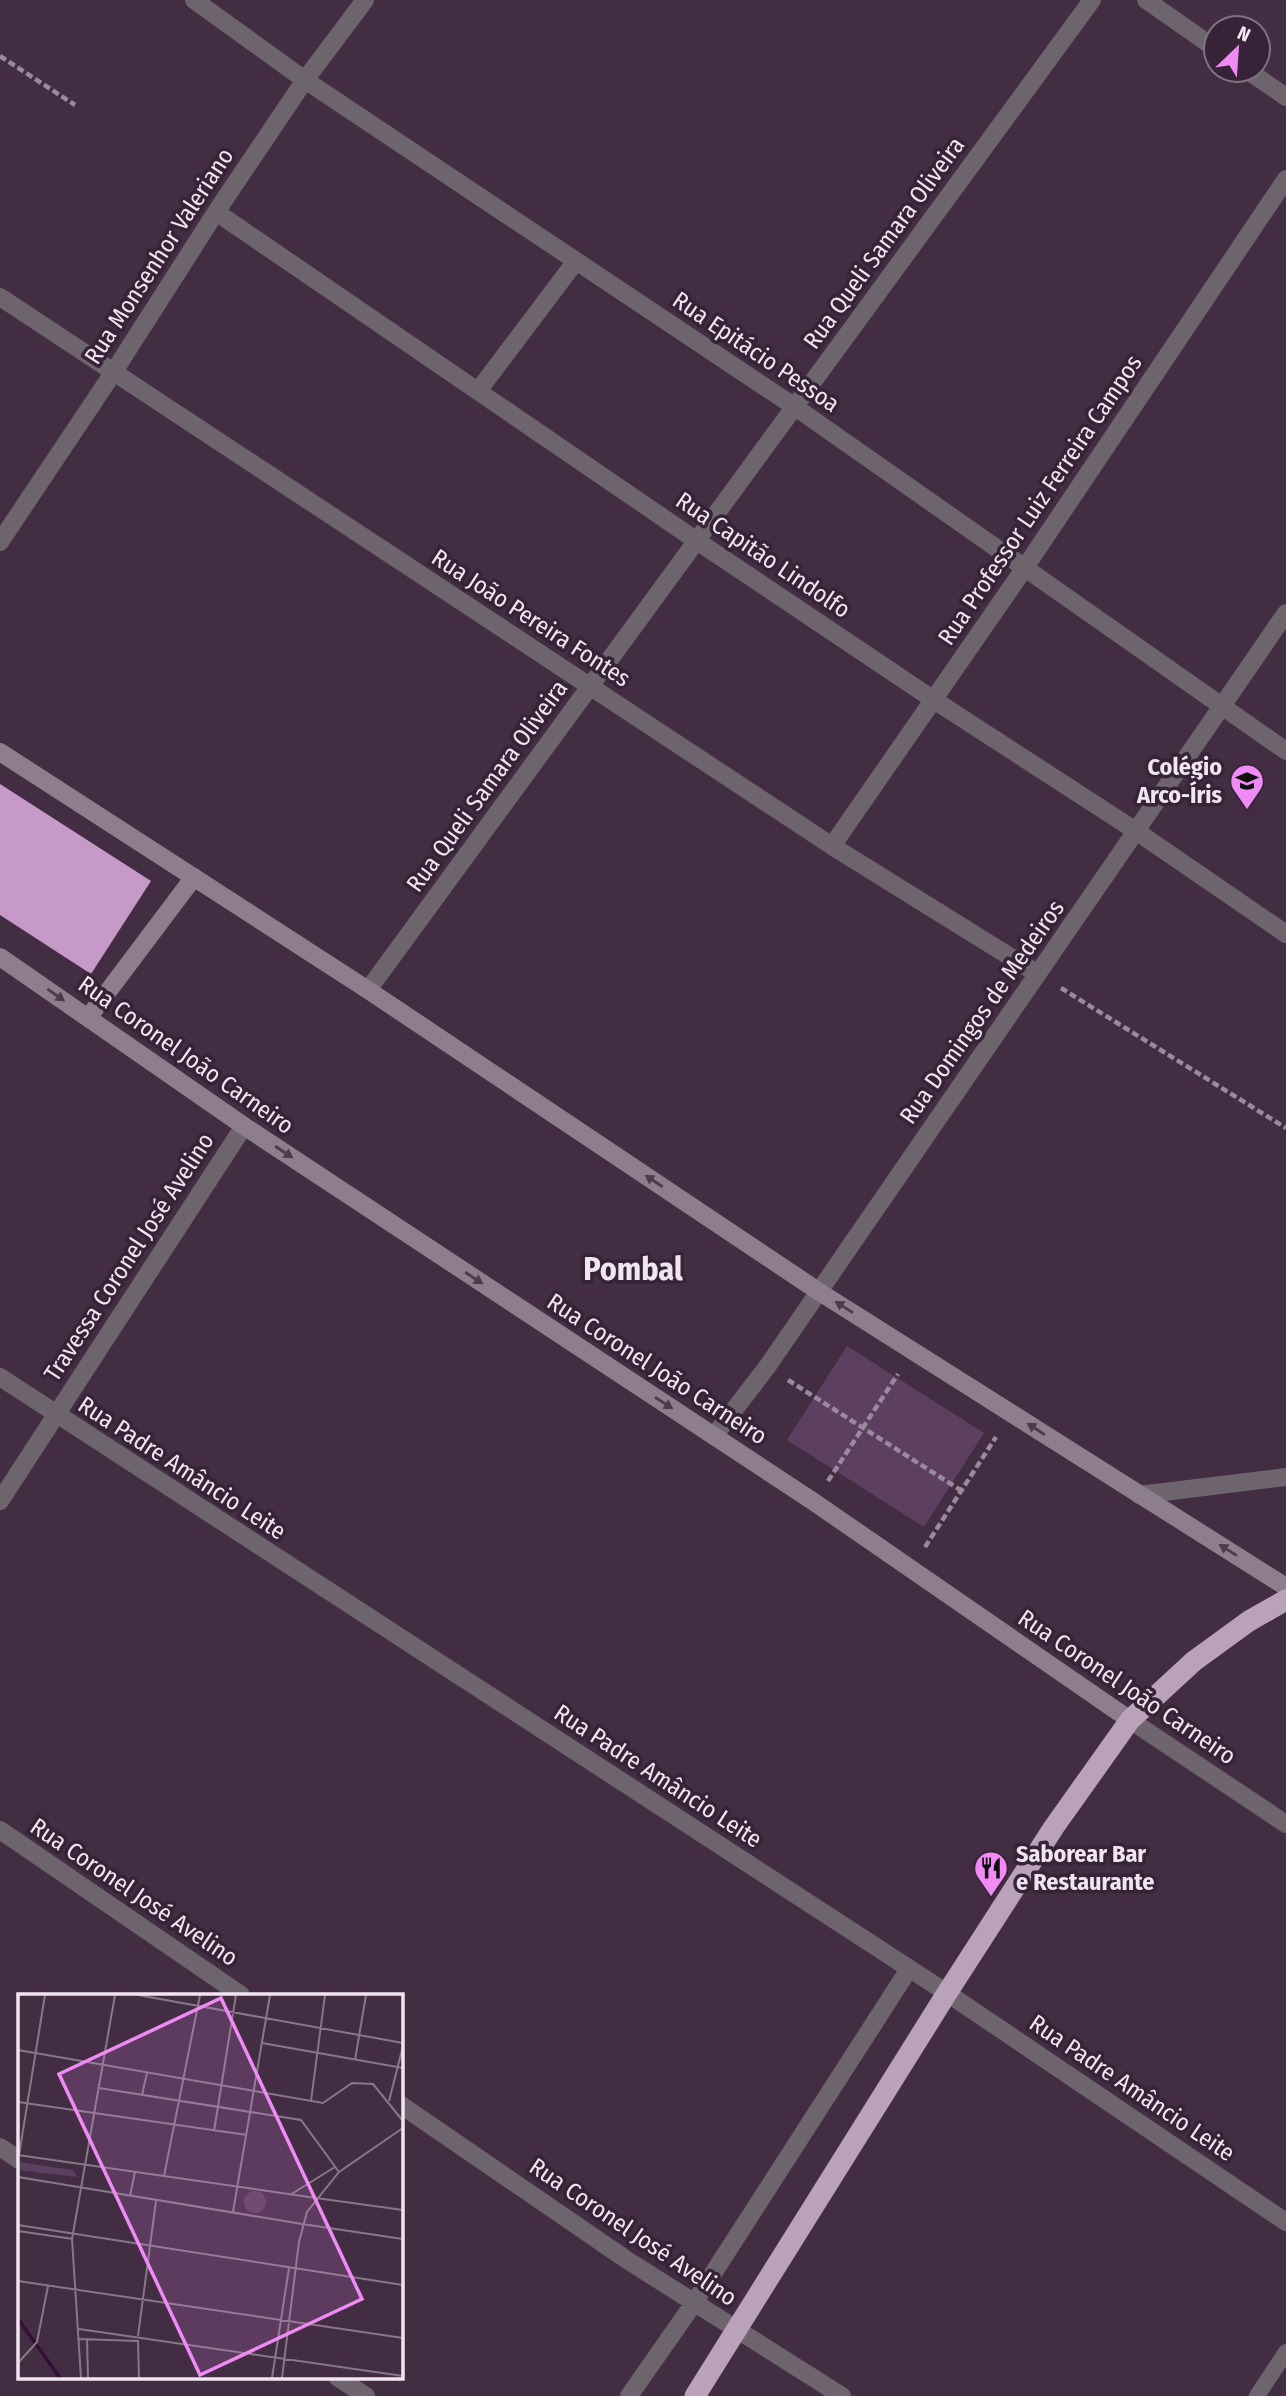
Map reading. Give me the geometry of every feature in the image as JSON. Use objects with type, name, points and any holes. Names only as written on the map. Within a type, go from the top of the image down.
[{"type":"highway","points":[[695,2396],[947,1993],[1054,1827],[1130,1720],[1194,1661],[1249,1621],[1286,1600]]},
{"type":"main road","points":[[0,752],[368,990],[818,1291],[1286,1587]]},
{"type":"main road","points":[[88,1018],[194,877]]},
{"type":"main road","name":"Rua Coronel João Carneiro","points":[[0,957],[244,1126],[814,1502],[1130,1720]]},
{"type":"street","name":"Rua Epitácio Pessoa","points":[[194,0],[305,80],[795,407],[1286,751]]},
{"type":"street","name":"Rua Monsenhor Valeriano","points":[[0,542],[216,212],[305,80],[365,0]]},
{"type":"street","name":"Rua Queli Samara Oliveira","points":[[368,990],[1092,0]]},
{"type":"street","points":[[1146,0],[1202,39]]},
{"type":"street","points":[[1267,84],[1286,97]]},
{"type":"street","name":"Rua Professor Luiz Ferreira Campos","points":[[832,846],[1024,569],[1286,179]]},
{"type":"street","name":"Rua Capitão Lindolfo","points":[[216,212],[696,541],[1136,831],[1286,934]]},
{"type":"street","points":[[478,391],[576,261]]},
{"type":"street","name":"Rua João Pereira Fontes","points":[[0,298],[832,846],[1038,974]]},
{"type":"street","name":"Rua Domingos de Medeiros","points":[[714,1436],[767,1367],[1286,613]]},
{"type":"street","name":"Travessa Coronel José Avelino","points":[[0,1501],[244,1126]]},
{"type":"street","name":"Rua Padre Amâncio Leite","points":[[0,1377],[947,1993],[1286,2222]]},
{"type":"street","points":[[1139,1495],[1286,1477]]},
{"type":"street","name":"Rua Coronel João Carneiro","points":[[1130,1720],[1286,1824]]},
{"type":"street","name":"Rua Coronel José Avelino","points":[[0,1830],[240,1994]]},
{"type":"street","points":[[629,2396],[694,2303],[909,1969]]},
{"type":"street","name":"Rua Coronel José Avelino","points":[[402,2106],[627,2260],[842,2396]]},
{"type":"street","points":[[0,2147],[18,2159]]},
{"type":"street","points":[[339,2378],[366,2396]]},
{"type":"lane","points":[[1257,2396],[1286,2352]]},
{"type":"path","points":[[0,56],[75,104]]},
{"type":"path","points":[[1038,974],[1286,1128]]},
{"type":"path","points":[[814,1502],[914,1350]]},
{"type":"path","points":[[767,1367],[962,1490]]},
{"type":"path","points":[[911,1569],[1011,1413]]},
{"type":"shaded area","points":[[847,1346],[984,1433],[924,1527],[787,1440]]},
{"type":"building","points":[[0,784],[151,881],[91,974],[0,915]]},
{"type":"place","name":"Colégio Arco-Íris","points":[[1247,811]]},
{"type":"place","name":"Saborear Bar e Restaurante","points":[[991,1898]]},
{"type":"district","name":"Pombal","points":[[633,1269]]}]
